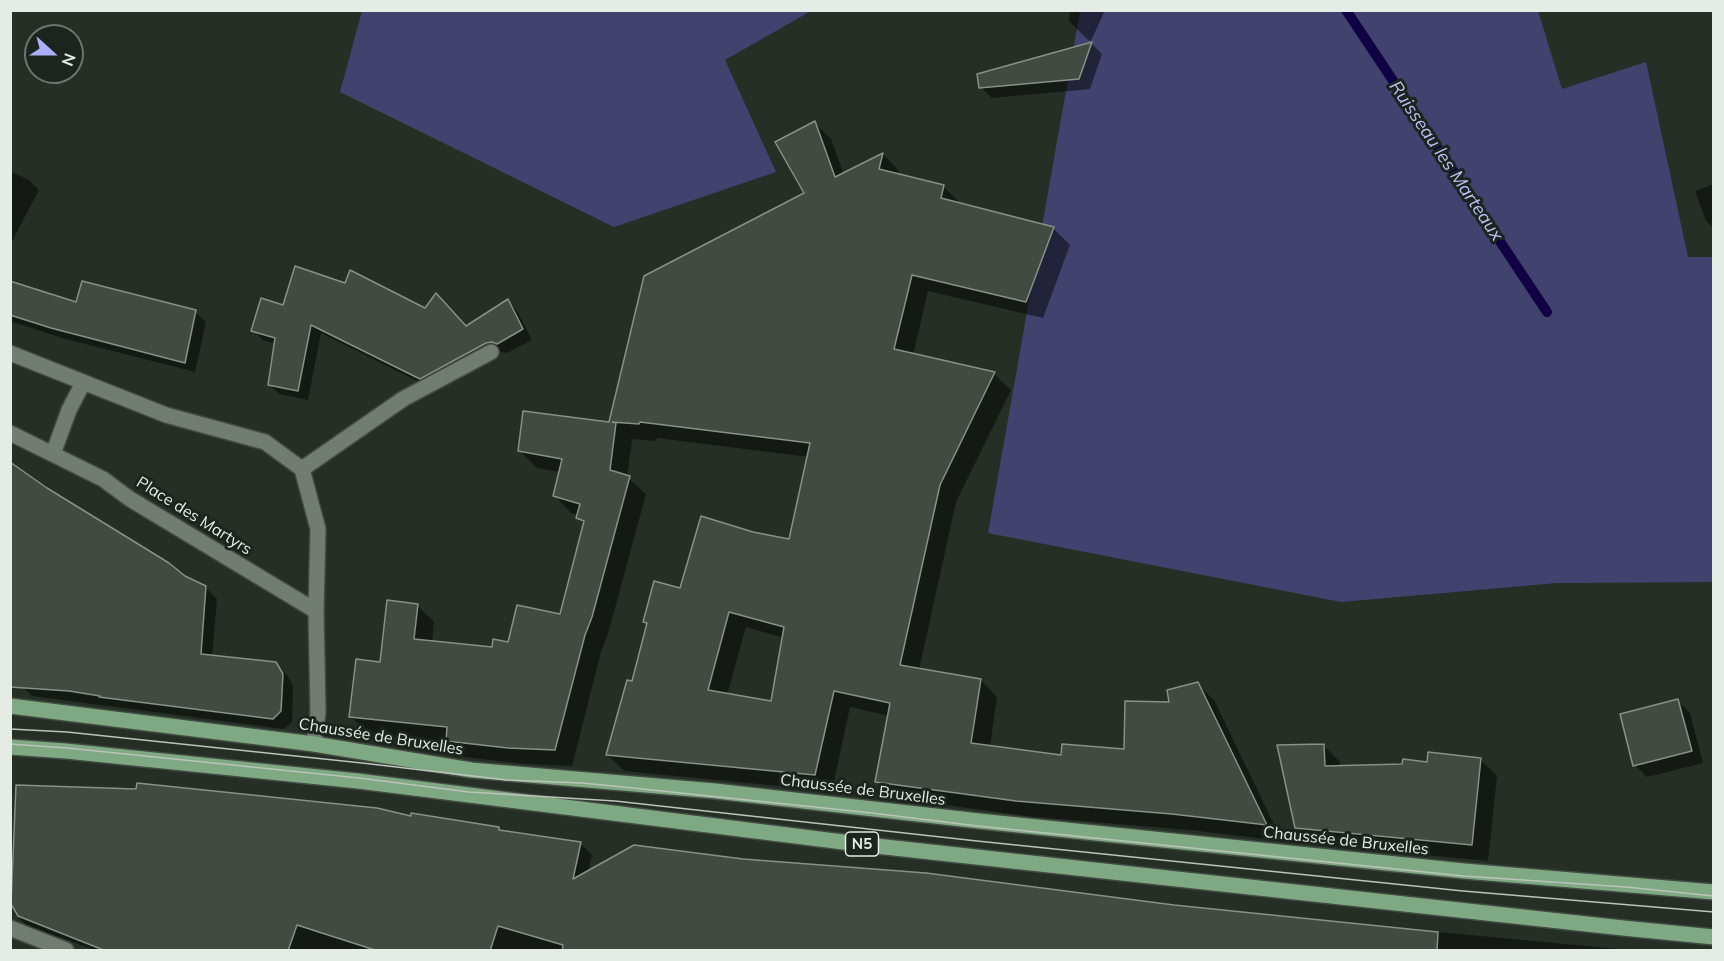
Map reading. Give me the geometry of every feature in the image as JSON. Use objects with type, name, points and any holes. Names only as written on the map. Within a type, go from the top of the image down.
[{"type":"main road","name":"Chaussée de Bruxelles","points":[[10,706],[314,744],[471,770],[704,790],[979,822],[1464,871],[1713,892]]},
{"type":"main road","name":"N5","points":[[10,747],[358,781],[867,845],[1713,937]]},
{"type":"street","points":[[302,469],[404,399],[491,351]]},
{"type":"street","points":[[10,353],[166,416],[265,442],[302,469],[318,529],[315,611],[318,712],[314,744]]},
{"type":"street","points":[[53,454],[69,410],[83,383]]},
{"type":"street","name":"Place des Martyrs","points":[[10,433],[103,479],[130,498],[315,611]]},
{"type":"street","points":[[10,928],[66,951]]},
{"type":"shaded area","points":[[362,10],[811,11],[725,60],[776,172],[614,227],[340,92]]},
{"type":"shaded area","points":[[1080,11],[1538,11],[1562,89],[1646,62],[1688,257],[1713,257],[1713,582],[1557,583],[1341,602],[988,533]]},
{"type":"building","points":[[1092,42],[1079,79],[979,88],[977,74]]},
{"type":"building","points":[[815,121],[835,177],[883,153],[879,169],[944,185],[941,198],[1054,227],[1026,302],[912,275],[894,349],[995,372],[940,485],[900,665],[981,679],[971,743],[1061,755],[1062,744],[1124,749],[1125,701],[1169,702],[1167,690],[1198,682],[1267,825],[1172,814],[1016,801],[875,782],[890,703],[834,691],[815,775],[606,755],[627,680],[632,681],[647,623],[643,622],[654,581],[680,588],[701,516],[753,532],[789,539],[810,443],[640,422],[639,424],[612,422],[616,423],[610,470],[630,476],[555,750],[508,748],[446,741],[447,727],[349,717],[356,659],[380,662],[387,600],[418,604],[414,639],[492,647],[493,639],[508,642],[517,605],[560,614],[584,521],[576,518],[580,504],[553,496],[562,459],[518,451],[523,411],[609,422],[644,276],[804,193],[775,142]],"holes":[[[729,612],[784,627],[771,701],[708,690]]]},
{"type":"building","points":[[295,266],[345,283],[350,270],[425,308],[436,293],[466,326],[508,299],[523,329],[497,344],[486,343],[420,379],[311,325],[298,391],[268,385],[275,338],[251,331],[261,298],[283,305]]},
{"type":"building","points":[[10,281],[76,302],[82,281],[196,310],[185,363],[10,315]]},
{"type":"building","points":[[10,462],[47,488],[169,563],[185,576],[206,586],[201,654],[276,662],[283,674],[281,711],[273,719],[99,697],[69,691],[10,687]]},
{"type":"building","points":[[1678,699],[1692,751],[1633,766],[1620,714]]},
{"type":"building","points":[[1324,744],[1325,766],[1402,764],[1403,759],[1427,762],[1428,752],[1481,758],[1472,845],[1295,828],[1277,745]]},
{"type":"building","points":[[137,783],[377,808],[411,816],[411,813],[499,827],[499,830],[581,842],[573,879],[634,845],[743,859],[926,873],[1174,905],[1438,932],[1437,951],[562,951],[563,945],[498,926],[490,951],[378,951],[297,925],[288,951],[106,951],[18,916],[11,904],[16,785],[136,789]]},
{"type":"waterway","name":"Ruisseau les Marteaux","points":[[1346,10],[1547,312]]},
{"type":"tram line","points":[[10,729],[67,732],[507,780],[633,788],[1464,876],[1626,887],[1714,896]]},
{"type":"tram line","points":[[10,744],[359,778],[469,792],[615,801],[1463,891],[1714,912]]}]
